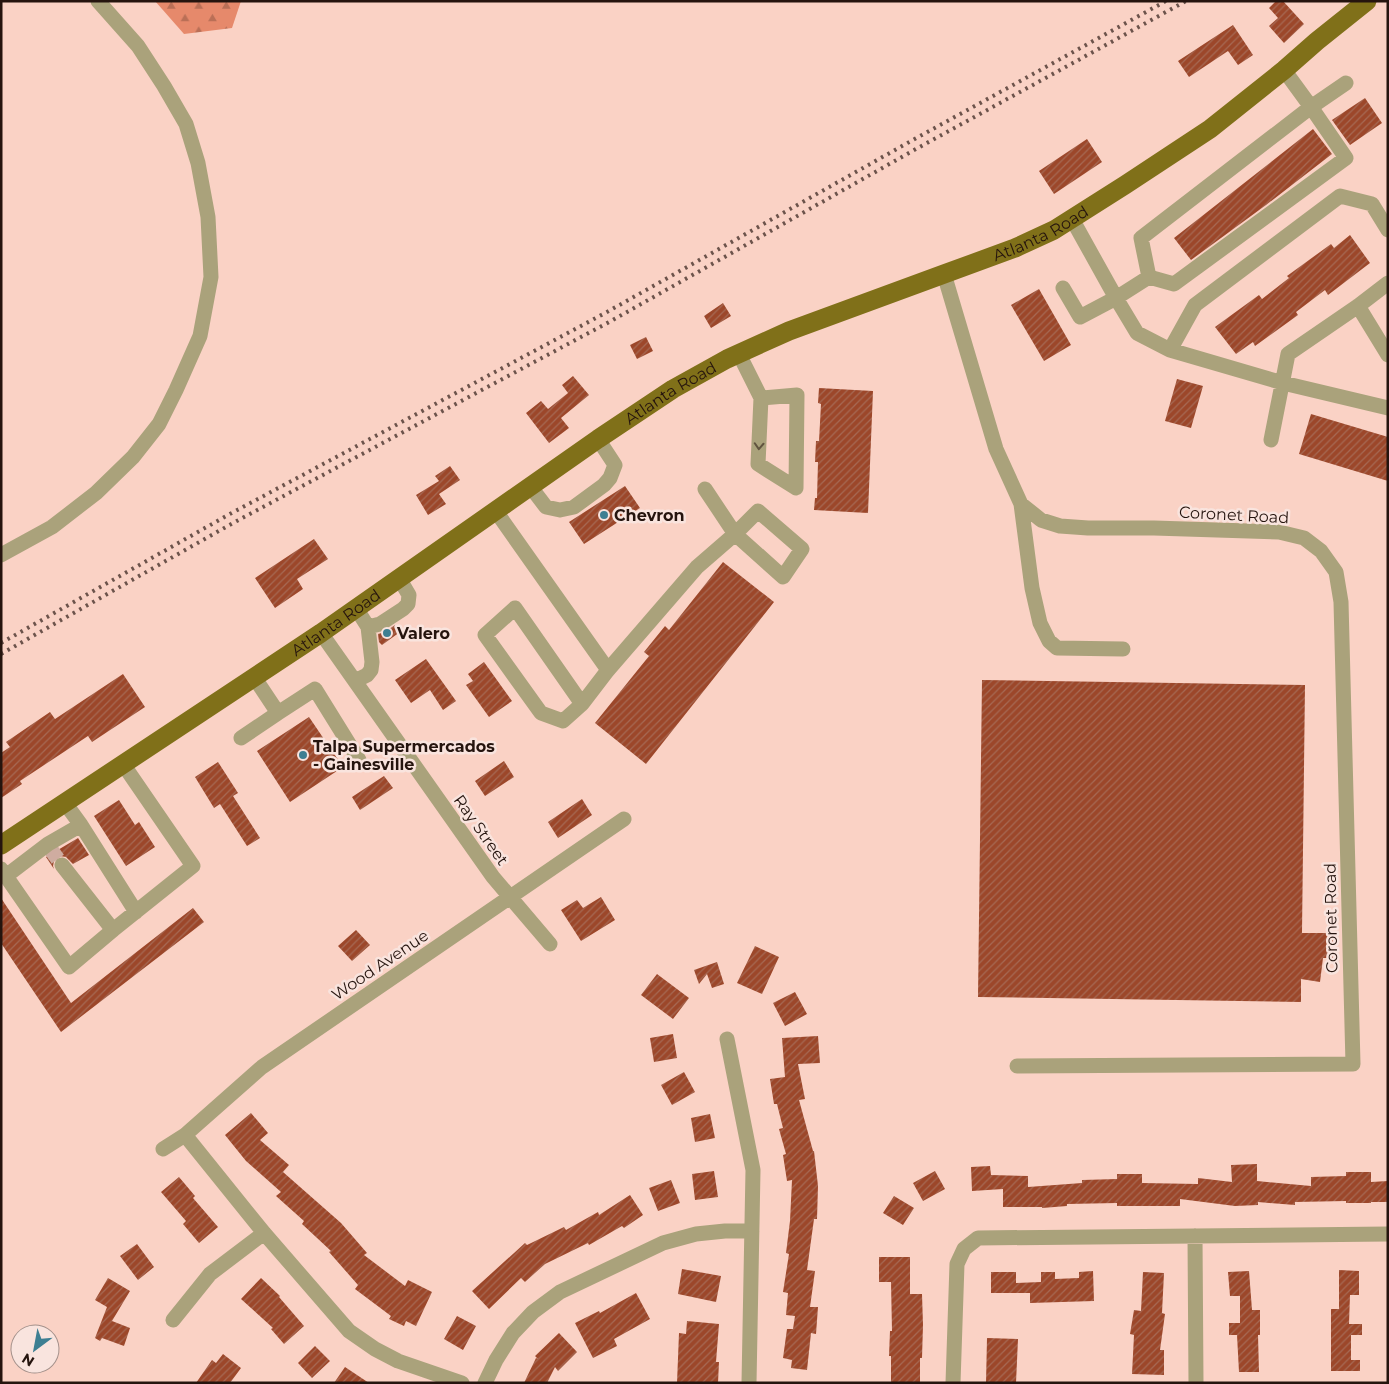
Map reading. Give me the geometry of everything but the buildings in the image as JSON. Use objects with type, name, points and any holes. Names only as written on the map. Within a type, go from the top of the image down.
[{"type":"main road","name":"Atlanta Road","points":[[1,845],[322,632],[530,486],[673,389],[738,354],[789,331],[1014,248],[1054,230],[1210,129],[1367,1]]},
{"type":"street","points":[[1,555],[52,527],[96,493],[133,457],[159,424],[200,336],[210,277],[208,217],[198,162],[186,124],[164,86],[138,46],[98,1]]},
{"type":"street","points":[[1063,288],[1080,317],[1116,298],[1149,277],[1174,284],[1346,158],[1284,70]]},
{"type":"street","points":[[1149,277],[1141,238],[1311,107],[1346,83]]},
{"type":"street","points":[[1170,350],[1195,305],[1340,196],[1372,204],[1388,230]]},
{"type":"street","points":[[1072,219],[1137,332],[1170,350],[1283,383],[1388,408]]},
{"type":"street","name":"Coronet Road","points":[[944,274],[996,449],[1021,504],[1041,520],[1060,526],[1279,532],[1304,538],[1320,551],[1336,572],[1341,602],[1352,1064],[1017,1066]]},
{"type":"street","points":[[1271,440],[1288,354],[1388,283]]},
{"type":"street","points":[[1358,306],[1388,355]]},
{"type":"street","points":[[738,354],[761,398],[758,464],[796,488],[797,395],[761,398]]},
{"type":"street","points":[[530,486],[546,507],[560,510],[574,507],[604,485],[610,478],[615,465],[598,439]]},
{"type":"street","points":[[582,704],[516,608],[485,635],[541,713],[563,721],[582,704],[608,670],[697,567],[735,534],[758,511],[802,550],[783,576],[735,534],[705,489]]},
{"type":"street","points":[[1021,504],[1032,588],[1040,623],[1049,640],[1057,648],[1123,649]]},
{"type":"street","points":[[496,510],[608,670]]},
{"type":"street","points":[[368,627],[380,624],[408,604],[409,595],[398,578]]},
{"type":"street","points":[[355,681],[367,675],[371,670],[372,662],[368,627],[356,608]]},
{"type":"street","name":"Ray Street","points":[[322,632],[493,877],[550,944]]},
{"type":"street","points":[[254,677],[278,713]]},
{"type":"street","points":[[241,738],[315,689],[359,760]]},
{"type":"street","points":[[81,825],[4,873],[69,967],[193,866],[123,764]]},
{"type":"street","points":[[65,803],[136,912]]},
{"type":"street","name":"Wood Avenue","points":[[162,1149],[184,1135],[262,1067],[624,819]]},
{"type":"street","points":[[33,824],[48,845]]},
{"type":"street","points":[[62,865],[113,930]]},
{"type":"street","points":[[727,1038],[753,1170],[749,1383]]},
{"type":"street","points":[[184,1135],[264,1233],[350,1331],[375,1349],[398,1360],[462,1383]]},
{"type":"street","points":[[485,1383],[496,1360],[513,1333],[533,1312],[560,1292],[663,1243],[696,1234],[752,1231]]},
{"type":"street","points":[[173,1320],[210,1274],[264,1233]]},
{"type":"street","points":[[953,1383],[957,1264],[964,1249],[978,1238],[1388,1234]]},
{"type":"street","points":[[1195,1236],[1196,1383]]},
{"type":"green space","points":[[155,1],[241,1],[232,28],[184,34]]},
{"type":"tunnel","points":[[49,847],[62,865]]},
{"type":"railway","points":[[1,643],[228,515],[607,312],[911,141],[1166,1]]},
{"type":"railway","points":[[1,654],[233,523],[611,321],[916,149],[1186,1]]},
{"type":"place","name":"Chevron","points":[[604,515]]},
{"type":"place","name":"Valero","points":[[387,633]]},
{"type":"place","name":"Talpa Supermercados - Gainesville","points":[[303,755]]}]
